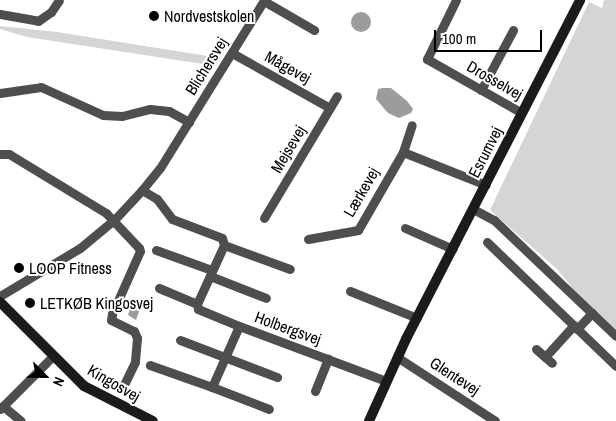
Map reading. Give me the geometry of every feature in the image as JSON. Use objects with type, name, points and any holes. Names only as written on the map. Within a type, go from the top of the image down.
[{"type":"main road","name":"Esrumvej","points":[[369,421],[417,318],[580,0]]},
{"type":"main road","name":"Kingosvej","points":[[0,302],[52,357],[84,386],[153,421]]},
{"type":"street","points":[[0,14],[38,20],[51,12],[59,0]]},
{"type":"street","name":"Drosselvej","points":[[456,0],[426,59],[522,113]]},
{"type":"street","points":[[264,1],[314,30]]},
{"type":"street","name":"Blichersvej","points":[[0,296],[61,261],[115,219],[142,190],[189,122],[264,1]]},
{"type":"street","points":[[481,90],[513,30]]},
{"type":"street","name":"Mågevej","points":[[232,53],[330,108]]},
{"type":"street","points":[[0,93],[40,87],[103,115],[122,116],[150,109],[169,111],[189,122]]},
{"type":"street","name":"Mejsevej","points":[[264,218],[337,96]]},
{"type":"street","name":"Lærkevej","points":[[308,240],[358,230],[403,152],[412,125]]},
{"type":"street","points":[[403,152],[486,185]]},
{"type":"street","points":[[0,154],[9,154],[115,219],[140,251],[111,320],[134,331],[137,338],[135,362],[122,389]]},
{"type":"street","points":[[142,190],[158,199],[172,219],[222,238],[224,245],[197,304]]},
{"type":"street","points":[[473,209],[494,220],[616,336]]},
{"type":"street","points":[[405,228],[453,249]]},
{"type":"street","points":[[487,242],[616,366]]},
{"type":"street","points":[[224,245],[290,269]]},
{"type":"street","name":"Holbergsvej","points":[[156,250],[266,298]]},
{"type":"street","name":"Holbergsvej","points":[[159,288],[197,304],[198,309],[239,326],[386,381]]},
{"type":"street","points":[[350,290],[417,318]]},
{"type":"street","points":[[536,349],[548,360],[576,327],[592,313]]},
{"type":"street","name":"Holbergsvej","points":[[212,387],[239,326]]},
{"type":"street","points":[[180,340],[277,376]]},
{"type":"street","points":[[21,421],[2,407],[52,357]]},
{"type":"street","name":"Glentevej","points":[[398,357],[496,421]]},
{"type":"street","name":"Holbergsvej","points":[[315,391],[328,359]]},
{"type":"street","points":[[150,365],[269,409]]},
{"type":"shaded area","points":[[604,0],[616,0],[616,331],[578,295],[558,270],[490,210],[589,2],[602,8]]},
{"type":"shaded area","points":[[361,12],[368,15],[371,22],[368,29],[361,32],[354,29],[351,22],[354,15]]},
{"type":"shaded area","points":[[0,26],[57,32],[220,58],[216,66],[27,37],[0,29]]},
{"type":"shaded area","points":[[391,88],[407,101],[413,109],[411,113],[399,118],[388,113],[376,99],[378,89]]},
{"type":"shaded area","points":[[134,298],[140,309],[136,320],[128,315]]},
{"type":"place","name":"Nordvestskolen","points":[[154,16]]},
{"type":"place","name":"LOOP Fitness","points":[[19,268]]},
{"type":"place","name":"LETKØB Kingosvej","points":[[30,303]]}]
